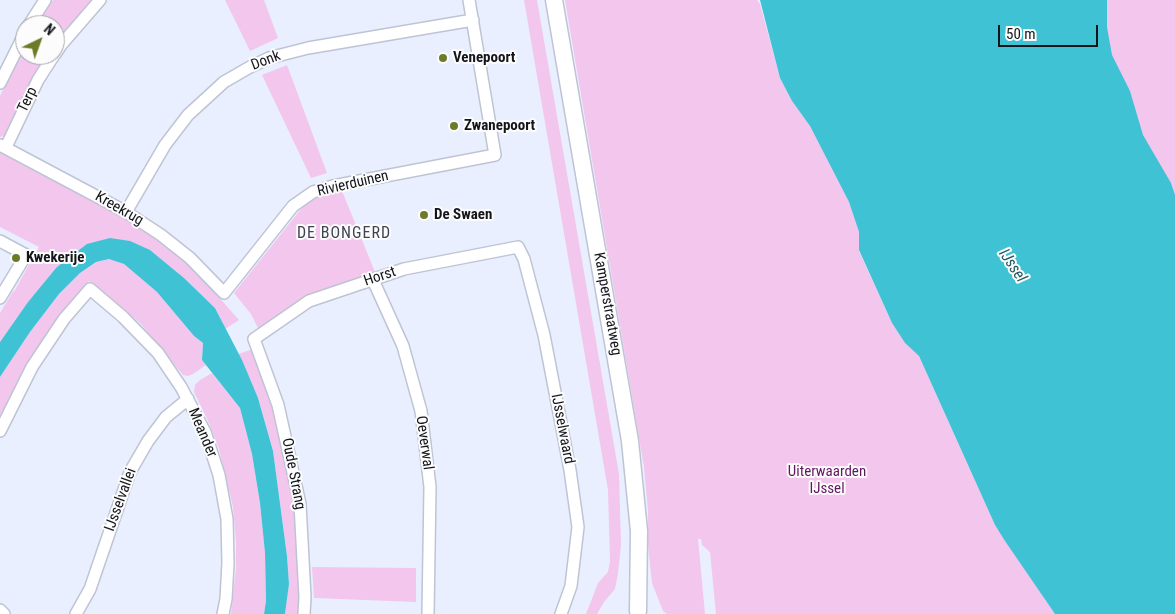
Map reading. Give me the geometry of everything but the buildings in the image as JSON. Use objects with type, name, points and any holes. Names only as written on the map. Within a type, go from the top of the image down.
[{"type":"main road","name":"Kamperstraatweg","points":[[554,0],[630,441],[639,531],[640,613]]},
{"type":"street","points":[[35,15],[45,0]]},
{"type":"street","name":"Terp","points":[[65,40],[100,0]]},
{"type":"street","points":[[469,0],[473,20]]},
{"type":"street","name":"Rivierduinen","points":[[224,293],[293,206],[313,192],[333,186],[496,155],[473,20]]},
{"type":"street","name":"Donk","points":[[126,212],[165,145],[188,115],[224,82],[250,67],[269,58],[308,48],[473,20]]},
{"type":"street","points":[[0,83],[15,53]]},
{"type":"street","name":"Terp","points":[[3,146],[48,65]]},
{"type":"street","name":"Kreekrug","points":[[3,146],[126,212],[161,235],[190,258],[224,293]]},
{"type":"street","points":[[0,241],[26,255],[0,298]]},
{"type":"street","name":"Horst","points":[[254,339],[309,301],[404,269],[518,246]]},
{"type":"street","name":"IJsselwaard","points":[[518,246],[524,259],[544,334],[570,470],[578,527],[571,586],[561,614]]},
{"type":"street","name":"Oeverwal","points":[[373,280],[403,346],[420,412],[430,487],[428,614]]},
{"type":"street","name":"Meander","points":[[0,431],[32,367],[64,319],[90,289],[122,316],[158,353],[182,387],[204,432],[219,475],[227,519],[228,563],[226,599],[223,614]]},
{"type":"street","name":"Oude Strang","points":[[254,339],[278,405],[300,504],[305,597],[304,614]]},
{"type":"street","name":"IJsselvallei","points":[[76,614],[90,589],[130,472],[148,441],[166,417],[188,399]]},
{"type":"street","points":[[0,610],[4,614]]},
{"type":"green space","points":[[53,0],[94,0],[65,35],[65,15],[43,15]]},
{"type":"green space","points":[[225,0],[264,0],[278,38],[250,51]]},
{"type":"green space","points":[[524,0],[537,0],[619,474],[621,545],[618,573],[615,589],[597,614],[586,614],[598,583],[608,572],[610,561],[608,490]]},
{"type":"green space","name":"Uiterwaarden IJssel","points":[[565,0],[757,0],[760,4],[780,78],[792,101],[810,126],[849,202],[859,232],[859,251],[892,323],[905,343],[919,356],[995,525],[1055,614],[716,614],[710,552],[702,545],[701,539],[698,539],[705,614],[667,614],[663,611],[652,583],[644,467]]},
{"type":"green space","points":[[1072,0],[1175,0],[1175,277]]},
{"type":"green space","points":[[15,65],[44,65],[7,135],[0,137],[0,96]]},
{"type":"green space","points":[[287,65],[327,173],[311,178],[262,75]]},
{"type":"green space","points":[[0,145],[101,201],[187,261],[239,320],[225,329],[215,308],[184,278],[150,250],[56,268],[28,302],[0,342],[0,313],[39,247],[0,227]]},
{"type":"green space","points":[[342,191],[375,272],[325,291],[258,328],[251,314],[234,293],[305,204],[326,193]]},
{"type":"green space","points":[[110,259],[124,264],[157,292],[194,336],[203,343],[202,360],[206,365],[193,374],[183,375],[140,323],[89,281],[27,366],[0,415],[0,377],[30,332],[59,294],[80,273],[96,262]]},
{"type":"green space","points":[[253,349],[265,376],[289,466],[297,524],[300,582],[299,614],[285,614],[289,584],[287,556],[273,451],[258,398],[238,354]]},
{"type":"green space","points":[[212,373],[240,408],[252,454],[260,503],[265,553],[266,601],[264,614],[231,614],[236,568],[233,507],[219,449],[194,392],[195,385]]},
{"type":"green space","points":[[312,567],[416,568],[416,602],[314,598]]},
{"type":"water","name":"IJssel","points":[[760,0],[1107,0],[1107,27],[1112,55],[1130,91],[1143,135],[1171,183],[1175,195],[1175,614],[1055,614],[1005,541],[995,525],[919,356],[905,343],[892,323],[859,250],[859,232],[849,202],[810,126],[792,101],[780,78]]},
{"type":"water","points":[[110,238],[130,241],[150,250],[184,278],[215,308],[242,360],[258,398],[273,451],[287,556],[289,584],[285,614],[264,614],[266,601],[265,553],[260,503],[252,454],[240,408],[202,360],[203,343],[194,336],[157,292],[124,264],[109,259],[96,262],[80,273],[59,294],[30,332],[0,377],[0,342],[28,302],[56,268],[67,259],[87,244]]},
{"type":"place","name":"Venepoort","points":[[443,58]]},
{"type":"place","name":"Zwanepoort","points":[[454,126]]},
{"type":"place","name":"De Swaen","points":[[424,215]]},
{"type":"place","name":"Kwekerije","points":[[16,258]]},
{"type":"district","name":"DE BONGERD","points":[[344,234]]}]
